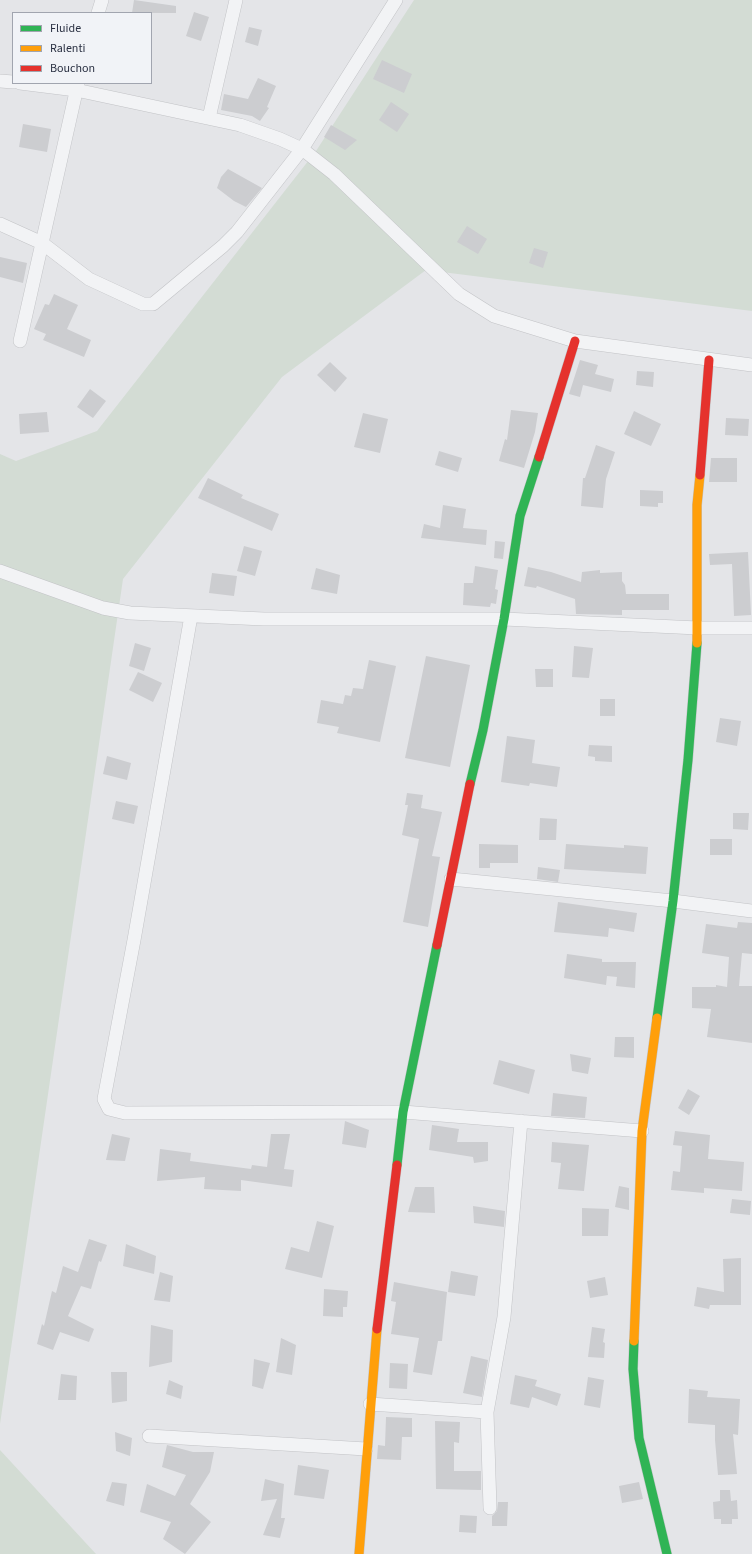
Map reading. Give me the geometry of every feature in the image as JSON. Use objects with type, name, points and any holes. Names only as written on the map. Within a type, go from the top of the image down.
[{"type":"street","points":[[98,12],[102,0]]},
{"type":"street","points":[[209,118],[236,0]]},
{"type":"street","points":[[0,224],[42,243],[89,279],[143,304],[153,304],[223,246],[237,232],[302,149],[396,0]]},
{"type":"street","points":[[0,81],[12,82]]},
{"type":"street","points":[[39,84],[77,86],[240,125],[280,139],[302,149],[334,174],[411,250],[459,294],[494,316],[517,325],[575,341],[752,365]]},
{"type":"street","points":[[20,341],[77,86]]},
{"type":"street","points":[[359,1554],[370,1404],[403,1112],[504,620],[524,498],[549,427],[575,341]]},
{"type":"street","points":[[667,1554],[638,1438],[633,1369],[642,1131],[673,901],[688,760],[698,628],[697,505],[709,360]]},
{"type":"street","points":[[0,571],[103,608],[130,613],[264,619],[504,620],[698,628],[752,628]]},
{"type":"street","points":[[191,616],[136,933],[104,1099],[105,1104],[109,1109],[125,1113],[403,1112],[642,1131]]},
{"type":"street","points":[[451,879],[673,901],[752,911]]},
{"type":"street","points":[[490,1508],[487,1412],[504,1317],[521,1121]]},
{"type":"street","points":[[370,1404],[431,1410],[487,1412]]},
{"type":"street","points":[[149,1436],[366,1449]]},
{"type":"shaded area","points":[[414,0],[752,0],[752,311],[426,270],[282,377],[123,579],[0,1424],[0,454],[16,461],[97,431],[316,151]]},
{"type":"shaded area","points":[[0,1450],[96,1554],[0,1554]]},
{"type":"building","points":[[134,0],[176,6],[176,13],[132,12]]},
{"type":"building","points":[[194,12],[209,17],[201,41],[186,36]]},
{"type":"building","points":[[249,27],[262,30],[258,46],[245,42]]},
{"type":"building","points":[[382,60],[412,74],[404,93],[373,79]]},
{"type":"building","points":[[258,78],[276,86],[267,107],[269,108],[260,121],[252,116],[221,110],[224,94],[248,99]]},
{"type":"building","points":[[391,102],[409,114],[397,132],[379,120]]},
{"type":"building","points":[[23,124],[51,129],[47,152],[19,147]]},
{"type":"building","points":[[331,125],[357,140],[345,150],[324,137]]},
{"type":"building","points":[[228,169],[262,188],[246,207],[234,201],[217,188],[221,177]]},
{"type":"building","points":[[467,226],[487,239],[478,254],[457,242]]},
{"type":"building","points":[[534,248],[548,252],[543,268],[529,263]]},
{"type":"building","points":[[0,257],[27,263],[23,283],[0,277]]},
{"type":"building","points":[[54,294],[78,305],[67,329],[91,340],[84,357],[43,340],[46,334],[34,329],[45,304],[49,305]]},
{"type":"building","points":[[580,360],[598,365],[595,374],[614,379],[611,392],[583,385],[580,397],[569,394]]},
{"type":"building","points":[[330,362],[347,378],[335,392],[317,375]]},
{"type":"building","points":[[637,371],[654,372],[653,387],[636,385]]},
{"type":"building","points":[[90,389],[106,401],[93,418],[77,407]]},
{"type":"building","points":[[511,410],[538,413],[535,432],[524,468],[499,461],[505,439],[507,440]]},
{"type":"building","points":[[634,411],[661,424],[651,446],[624,434]]},
{"type":"building","points":[[47,412],[49,432],[20,434],[19,414]]},
{"type":"building","points":[[363,413],[388,419],[380,453],[354,447]]},
{"type":"building","points":[[726,418],[749,419],[748,436],[725,435]]},
{"type":"building","points":[[596,445],[615,452],[606,479],[603,508],[581,506],[583,478],[585,478]]},
{"type":"building","points":[[439,451],[462,458],[458,472],[435,465]]},
{"type":"building","points":[[711,458],[737,458],[737,482],[709,482]]},
{"type":"building","points":[[208,478],[243,495],[241,498],[279,514],[272,531],[198,498]]},
{"type":"building","points":[[640,490],[663,491],[663,503],[658,503],[658,507],[640,506]]},
{"type":"building","points":[[443,505],[466,509],[463,528],[487,530],[486,545],[421,538],[424,524],[440,528]]},
{"type":"building","points":[[495,541],[505,542],[503,559],[494,558]]},
{"type":"building","points":[[244,546],[262,551],[255,576],[237,571]]},
{"type":"building","points":[[748,552],[751,615],[734,616],[732,564],[710,565],[709,554]]},
{"type":"building","points":[[475,566],[498,570],[495,589],[498,590],[496,604],[491,603],[490,607],[463,605],[464,583],[473,583]]},
{"type":"building","points":[[528,567],[551,572],[581,582],[582,572],[600,570],[600,573],[622,572],[622,581],[625,585],[626,594],[669,594],[669,610],[622,610],[622,615],[576,614],[575,599],[537,586],[536,588],[524,586]]},
{"type":"building","points":[[316,568],[340,575],[337,594],[311,589]]},
{"type":"building","points":[[212,573],[237,576],[234,596],[209,593]]},
{"type":"building","points":[[135,643],[151,648],[144,671],[129,666]]},
{"type":"building","points":[[574,646],[593,648],[589,678],[572,677]]},
{"type":"building","points":[[426,656],[470,665],[450,767],[405,758]]},
{"type":"building","points":[[369,660],[396,666],[380,742],[337,733],[339,727],[317,723],[321,700],[343,704],[345,695],[351,696],[353,688],[363,689]]},
{"type":"building","points":[[535,669],[553,669],[553,687],[536,687]]},
{"type":"building","points":[[138,672],[162,683],[153,702],[129,690]]},
{"type":"building","points":[[600,699],[615,699],[615,716],[600,716]]},
{"type":"building","points":[[720,718],[741,721],[737,746],[716,742]]},
{"type":"building","points":[[507,736],[535,740],[532,763],[560,767],[557,787],[530,783],[529,786],[501,782]]},
{"type":"building","points":[[589,745],[612,746],[612,762],[595,761],[595,757],[588,756]]},
{"type":"building","points":[[107,756],[131,763],[127,780],[103,774]]},
{"type":"building","points":[[407,793],[423,795],[421,808],[442,812],[432,856],[440,857],[428,927],[403,922],[419,839],[402,835],[408,805],[405,805]]},
{"type":"building","points":[[116,801],[138,806],[134,824],[112,819]]},
{"type":"building","points":[[733,813],[749,813],[748,830],[733,829]]},
{"type":"building","points":[[540,818],[557,819],[556,840],[539,840]]},
{"type":"building","points":[[710,839],[732,839],[732,855],[710,855]]},
{"type":"building","points":[[479,844],[518,845],[518,863],[490,863],[490,868],[479,868]]},
{"type":"building","points":[[566,844],[624,848],[624,845],[648,847],[646,874],[564,869]]},
{"type":"building","points":[[538,867],[560,870],[558,882],[537,879]]},
{"type":"building","points":[[558,902],[637,913],[634,932],[609,928],[608,937],[554,932]]},
{"type":"building","points":[[738,922],[752,923],[752,954],[742,953],[739,986],[752,986],[752,1043],[707,1037],[711,1009],[692,1008],[692,987],[716,987],[716,985],[727,987],[729,957],[702,953],[706,924],[737,928]]},
{"type":"building","points":[[567,954],[602,959],[602,962],[636,962],[635,988],[616,986],[617,977],[607,976],[606,985],[564,978]]},
{"type":"building","points":[[615,1037],[634,1037],[634,1058],[614,1057]]},
{"type":"building","points":[[570,1054],[591,1058],[588,1074],[572,1071]]},
{"type":"building","points":[[499,1060],[535,1070],[529,1094],[493,1084]]},
{"type":"building","points":[[688,1089],[700,1096],[689,1115],[678,1108]]},
{"type":"building","points":[[553,1093],[587,1097],[585,1118],[551,1116]]},
{"type":"building","points":[[345,1121],[369,1130],[366,1148],[342,1144]]},
{"type":"building","points":[[432,1125],[459,1129],[457,1142],[488,1142],[488,1161],[474,1163],[473,1157],[429,1150]]},
{"type":"building","points":[[675,1131],[710,1135],[708,1159],[744,1162],[742,1191],[704,1188],[704,1193],[671,1190],[673,1171],[680,1172],[682,1146],[673,1145]]},
{"type":"building","points":[[112,1134],[130,1138],[125,1161],[106,1160]]},
{"type":"building","points":[[271,1134],[290,1134],[284,1169],[294,1170],[292,1187],[241,1180],[241,1191],[204,1189],[205,1177],[157,1181],[160,1149],[191,1153],[190,1161],[251,1169],[252,1165],[267,1167]]},
{"type":"building","points":[[552,1142],[589,1145],[584,1191],[558,1189],[561,1163],[551,1162]]},
{"type":"building","points":[[619,1186],[629,1188],[629,1210],[615,1207]]},
{"type":"building","points":[[415,1187],[434,1187],[435,1213],[408,1212]]},
{"type":"building","points":[[732,1199],[751,1201],[750,1215],[730,1213]]},
{"type":"building","points":[[473,1206],[505,1211],[504,1227],[474,1223]]},
{"type":"building","points":[[582,1208],[609,1209],[608,1236],[582,1236]]},
{"type":"building","points":[[317,1221],[334,1226],[322,1278],[285,1269],[291,1247],[309,1252]]},
{"type":"building","points":[[89,1239],[107,1245],[101,1262],[99,1261],[91,1289],[81,1286],[68,1316],[94,1329],[89,1342],[60,1332],[53,1350],[37,1344],[42,1324],[44,1326],[52,1291],[56,1293],[63,1266],[78,1272]]},
{"type":"building","points":[[126,1244],[156,1256],[154,1274],[123,1266]]},
{"type":"building","points":[[741,1258],[741,1305],[710,1305],[709,1309],[694,1306],[697,1287],[724,1292],[723,1259]]},
{"type":"building","points":[[451,1271],[478,1276],[475,1296],[448,1292]]},
{"type":"building","points":[[160,1272],[173,1276],[170,1302],[154,1300]]},
{"type":"building","points":[[605,1277],[608,1295],[590,1298],[587,1281]]},
{"type":"building","points":[[394,1282],[447,1292],[442,1341],[438,1341],[432,1375],[413,1372],[419,1338],[391,1334],[396,1302],[391,1301]]},
{"type":"building","points":[[324,1289],[348,1291],[347,1307],[343,1307],[343,1317],[323,1316]]},
{"type":"building","points":[[151,1325],[173,1330],[172,1362],[149,1367]]},
{"type":"building","points":[[592,1327],[605,1329],[603,1342],[605,1343],[604,1358],[588,1357]]},
{"type":"building","points":[[281,1338],[296,1345],[292,1375],[276,1372]]},
{"type":"building","points":[[471,1356],[488,1360],[482,1397],[463,1393]]},
{"type":"building","points":[[254,1359],[270,1363],[263,1389],[252,1386]]},
{"type":"building","points":[[390,1363],[408,1364],[407,1389],[389,1388]]},
{"type":"building","points":[[111,1372],[127,1372],[127,1401],[112,1403]]},
{"type":"building","points":[[61,1374],[77,1376],[76,1400],[58,1400]]},
{"type":"building","points":[[515,1375],[537,1380],[535,1386],[561,1394],[557,1406],[532,1397],[529,1408],[510,1404]]},
{"type":"building","points":[[588,1377],[604,1380],[600,1408],[584,1405]]},
{"type":"building","points":[[169,1380],[183,1386],[181,1399],[166,1394]]},
{"type":"building","points":[[689,1389],[708,1391],[707,1397],[740,1399],[738,1435],[733,1434],[737,1474],[718,1475],[715,1425],[688,1423]]},
{"type":"building","points":[[386,1417],[412,1418],[412,1437],[402,1437],[401,1460],[377,1459],[378,1445],[385,1446]]},
{"type":"building","points":[[435,1421],[460,1422],[459,1443],[454,1442],[454,1471],[481,1471],[481,1490],[436,1489]]},
{"type":"building","points":[[115,1432],[132,1438],[130,1456],[116,1451]]},
{"type":"building","points":[[167,1445],[193,1452],[214,1452],[210,1472],[190,1504],[211,1522],[185,1554],[163,1539],[171,1522],[140,1512],[147,1484],[175,1496],[186,1475],[162,1467]]},
{"type":"building","points":[[298,1465],[329,1470],[324,1499],[294,1495]]},
{"type":"building","points":[[265,1479],[284,1484],[281,1518],[285,1518],[280,1538],[263,1535],[277,1499],[261,1501]]},
{"type":"building","points":[[112,1482],[127,1484],[124,1506],[106,1501]]},
{"type":"building","points":[[639,1482],[643,1499],[622,1503],[619,1486]]},
{"type":"building","points":[[720,1490],[730,1490],[731,1501],[737,1500],[738,1519],[732,1519],[732,1524],[721,1524],[721,1519],[714,1519],[713,1502],[720,1501]]},
{"type":"building","points":[[498,1502],[508,1502],[507,1526],[492,1526],[492,1516],[497,1511]]},
{"type":"building","points":[[460,1515],[477,1516],[476,1533],[459,1532]]},
{"type":"traffic: fast","points":[[470,784],[483,730],[504,619],[520,516],[539,457]]},
{"type":"traffic: fast","points":[[657,1018],[673,901],[688,760],[697,643]]},
{"type":"traffic: fast","points":[[397,1165],[403,1112],[437,945]]},
{"type":"traffic: fast","points":[[634,1341],[633,1369],[639,1438],[667,1554]]},
{"type":"traffic: slow","points":[[697,643],[697,505],[700,475]]},
{"type":"traffic: slow","points":[[634,1341],[642,1131],[657,1018]]},
{"type":"traffic: slow","points":[[359,1554],[377,1329]]},
{"type":"traffic: jam","points":[[539,457],[575,341]]},
{"type":"traffic: jam","points":[[700,475],[709,360]]},
{"type":"traffic: jam","points":[[437,945],[470,784]]},
{"type":"traffic: jam","points":[[377,1329],[397,1165]]}]
